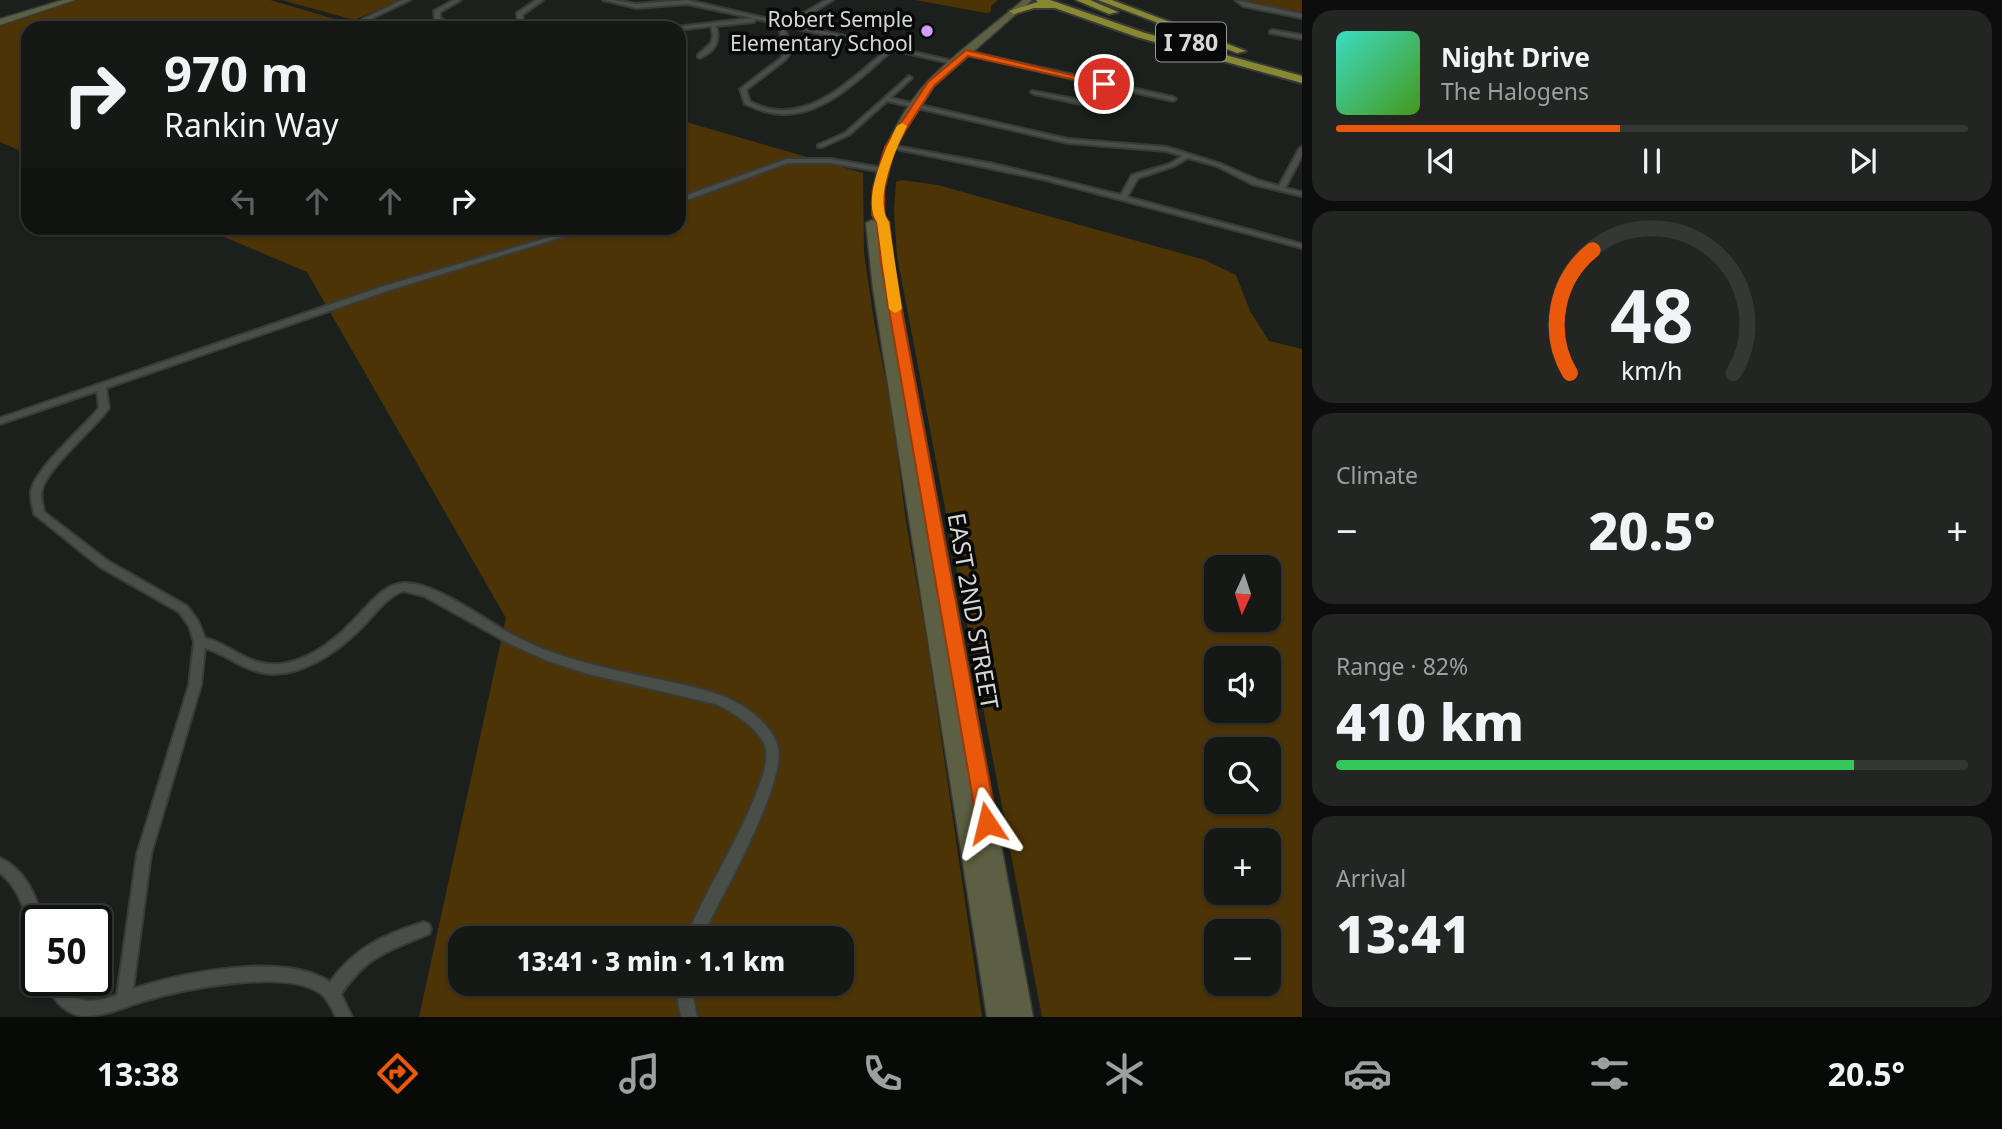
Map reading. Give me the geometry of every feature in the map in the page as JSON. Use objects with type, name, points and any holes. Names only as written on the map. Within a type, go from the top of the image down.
[{"type":"highway","points":[[1041,0],[1161,41],[1302,78]]},
{"type":"highway","name":"I 780","points":[[1082,0],[1206,47],[1302,78]]},
{"type":"highway","name":"I 780","points":[[1103,0],[1203,38],[1302,69]]},
{"type":"highway","points":[[1014,12],[1037,5],[1065,9]]},
{"type":"main road","points":[[0,22],[71,0]]},
{"type":"main road","points":[[1014,12],[1016,0]]},
{"type":"main road","name":"EAST 2ND STREET","points":[[1021,1017],[887,263],[883,222],[878,215],[878,190],[890,147],[914,106],[931,84],[1028,0]]},
{"type":"main road","name":"EAST 2ND STREET","points":[[878,215],[872,222],[879,289],[999,1017]]},
{"type":"street","points":[[366,19],[407,0]]},
{"type":"street","points":[[440,21],[437,19],[438,11],[458,0]]},
{"type":"street","points":[[521,21],[519,14],[540,0]]},
{"type":"street","points":[[606,0],[636,6],[687,1],[954,62]]},
{"type":"street","points":[[813,0],[828,1]]},
{"type":"street","points":[[1238,0],[1245,5],[1302,16]]},
{"type":"street","points":[[828,1],[782,29],[788,47],[787,55],[746,86],[742,93],[747,103],[766,111],[792,113],[813,108],[891,49]]},
{"type":"street","points":[[686,27],[764,19]]},
{"type":"street","points":[[701,56],[715,45],[717,40],[713,25]]},
{"type":"street","points":[[1272,32],[1302,37]]},
{"type":"street","points":[[966,53],[1173,99]]},
{"type":"street","points":[[820,146],[847,134],[909,78]]},
{"type":"street","points":[[1034,92],[1080,102],[1090,99],[1104,84]]},
{"type":"street","points":[[885,99],[1068,141],[1167,149],[1255,182],[1302,194]]},
{"type":"street","points":[[890,147],[970,161],[1302,246]]},
{"type":"street","points":[[1281,189],[1302,149]]},
{"type":"street","points":[[1122,199],[1135,177],[1172,165],[1188,155]]},
{"type":"street","points":[[686,198],[787,161],[831,161],[883,170]]},
{"type":"street","points":[[0,421],[384,289],[564,235]]},
{"type":"street","points":[[101,387],[104,408],[94,423],[52,466],[36,491],[38,514],[104,564],[183,609],[194,624],[200,642],[195,685],[144,854],[124,1000]]},
{"type":"street","points":[[200,642],[212,643],[227,654],[260,670],[296,665],[316,656],[351,632],[386,596],[397,588],[406,587],[432,593],[469,617],[518,643],[575,665],[724,702],[763,731],[773,751],[766,785],[758,806],[699,926]]},
{"type":"street","points":[[0,865],[19,882],[31,905]]},
{"type":"street","points":[[332,993],[349,967],[366,953],[389,940],[424,929]]},
{"type":"street","points":[[63,996],[70,1004],[82,1009],[186,983],[258,975],[290,975],[316,982],[332,993],[344,1017]]},
{"type":"street","points":[[685,996],[689,1017]]},
{"type":"shaded area","points":[[79,0],[270,0],[342,21],[21,21],[21,151],[0,142],[0,21]]},
{"type":"shaded area","points":[[282,0],[400,0],[354,20]]},
{"type":"shaded area","points":[[915,0],[998,0],[991,6],[991,12],[986,13]]},
{"type":"shaded area","points":[[1244,0],[1302,0],[1302,14],[1244,1]]},
{"type":"shaded area","points":[[686,122],[863,173],[864,253],[892,412],[906,522],[926,635],[982,1017],[419,1017],[506,618],[307,272],[220,235],[686,235]]},
{"type":"shaded area","points":[[902,180],[938,185],[1205,260],[1236,275],[1250,311],[1269,341],[1302,349],[1302,1017],[1042,1017],[897,256],[894,210],[896,182]]},
{"type":"slow traffic","points":[[895,309],[883,222],[878,215],[878,190],[890,147],[902,126]]},
{"type":"place","name":"Robert Semple Elementary School","points":[[927,31]]},
{"type":"route","points":[[987,823],[887,263],[883,222],[878,215],[878,190],[890,147],[914,106],[931,84],[966,53],[1104,84]]}]
